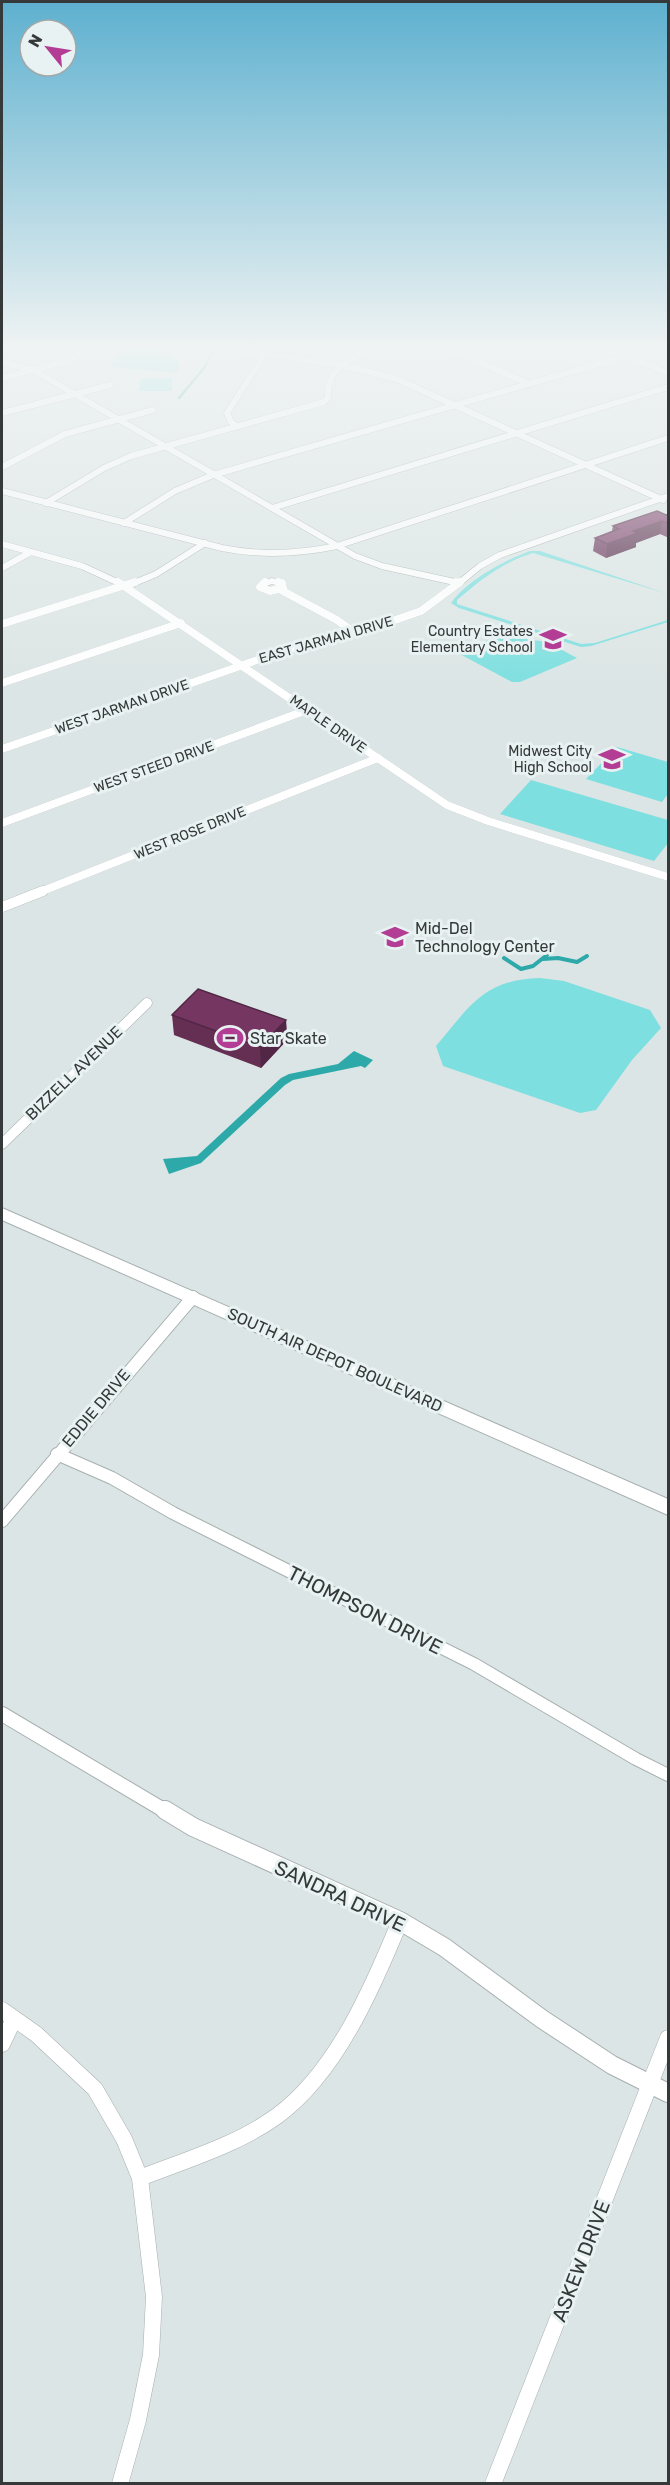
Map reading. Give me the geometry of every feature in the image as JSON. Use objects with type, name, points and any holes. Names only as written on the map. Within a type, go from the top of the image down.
[{"type":"main road","name":"SOUTH AIR DEPOT BOULEVARD","points":[[2,1214],[669,1507]]},
{"type":"street","points":[[46,502],[120,461]]},
{"type":"street","points":[[190,461],[337,546],[382,566],[459,583]]},
{"type":"street","points":[[124,523],[174,491],[213,475],[262,461]]},
{"type":"street","points":[[272,508],[427,461]]},
{"type":"street","points":[[582,461],[669,502]]},
{"type":"street","points":[[2,491],[244,553],[282,556],[337,546],[598,461]]},
{"type":"street","name":"EAST JARMAN DRIVE","points":[[243,665],[422,611],[480,566],[500,555],[669,496]]},
{"type":"street","points":[[2,624],[126,586],[169,567],[205,543]]},
{"type":"street","name":"MAPLE DRIVE","points":[[2,544],[96,571],[126,586],[447,805],[472,816],[669,877]]},
{"type":"street","points":[[2,568],[31,552]]},
{"type":"street","points":[[280,590],[337,620],[352,631]]},
{"type":"street","points":[[2,683],[181,623]]},
{"type":"street","name":"WEST JARMAN DRIVE","points":[[2,750],[243,665]]},
{"type":"street","name":"WEST STEED DRIVE","points":[[2,824],[308,710]]},
{"type":"street","name":"WEST ROSE DRIVE","points":[[2,907],[378,758]]},
{"type":"street","name":"BIZZELL AVENUE","points":[[2,1144],[147,1003]]},
{"type":"street","name":"EDDIE DRIVE","points":[[2,1521],[193,1297]]},
{"type":"street","name":"THOMPSON DRIVE","points":[[57,1454],[112,1478],[173,1513],[474,1664],[636,1759],[669,1775]]},
{"type":"street","name":"SANDRA DRIVE","points":[[2,1714],[193,1827],[400,1921],[444,1947],[542,2019],[612,2066],[658,2076],[669,2093]]},
{"type":"street","points":[[140,2178],[258,2128],[295,2103],[321,2074],[341,2040],[387,1953],[400,1921]]},
{"type":"street","points":[[2,2044],[8,2015],[36,2034],[95,2089],[124,2139],[140,2178],[154,2297],[151,2355],[138,2420],[120,2484]]},
{"type":"street","name":"ASKEW DRIVE","points":[[493,2484],[658,2076],[669,2038]]},
{"type":"shaded area","points":[[530,551],[540,551],[668,594],[533,553],[492,572],[457,600],[457,604],[581,644],[595,643],[668,620],[668,622],[591,646],[581,647],[459,608],[451,603],[476,579]]},
{"type":"shaded area","points":[[518,638],[547,642],[577,658],[520,682],[512,682],[458,653],[490,639]]},
{"type":"shaded area","points":[[617,747],[668,762],[668,794],[662,802],[586,779]]},
{"type":"shaded area","points":[[531,780],[668,820],[668,843],[654,861],[500,814]]},
{"type":"shaded area","points":[[540,978],[564,981],[650,1010],[661,1028],[632,1060],[596,1110],[580,1113],[443,1066],[436,1046],[480,997],[505,984]]},
{"type":"shaded area","points":[[354,1051],[373,1060],[365,1068],[361,1066],[293,1080],[201,1163],[169,1174],[163,1159],[197,1156],[281,1078],[289,1074],[338,1064]]},
{"type":"building","points":[[657,511],[669,514],[669,524],[662,521],[633,531],[638,533],[607,544],[595,538],[619,529],[613,526]]},
{"type":"building","points":[[198,989],[286,1020],[260,1047],[172,1015]]},
{"type":"waterway","points":[[504,958],[521,969],[533,966],[547,955],[543,942]]},
{"type":"waterway","points":[[543,959],[558,958],[577,962],[587,956]]},
{"type":"place","name":"Country Estates Elementary School","points":[[553,639]]},
{"type":"place","name":"Midwest City High School","points":[[612,759]]},
{"type":"place","name":"Mid-Del Technology Center","points":[[395,937]]},
{"type":"place","name":"Star Skate","points":[[230,1038]]}]
